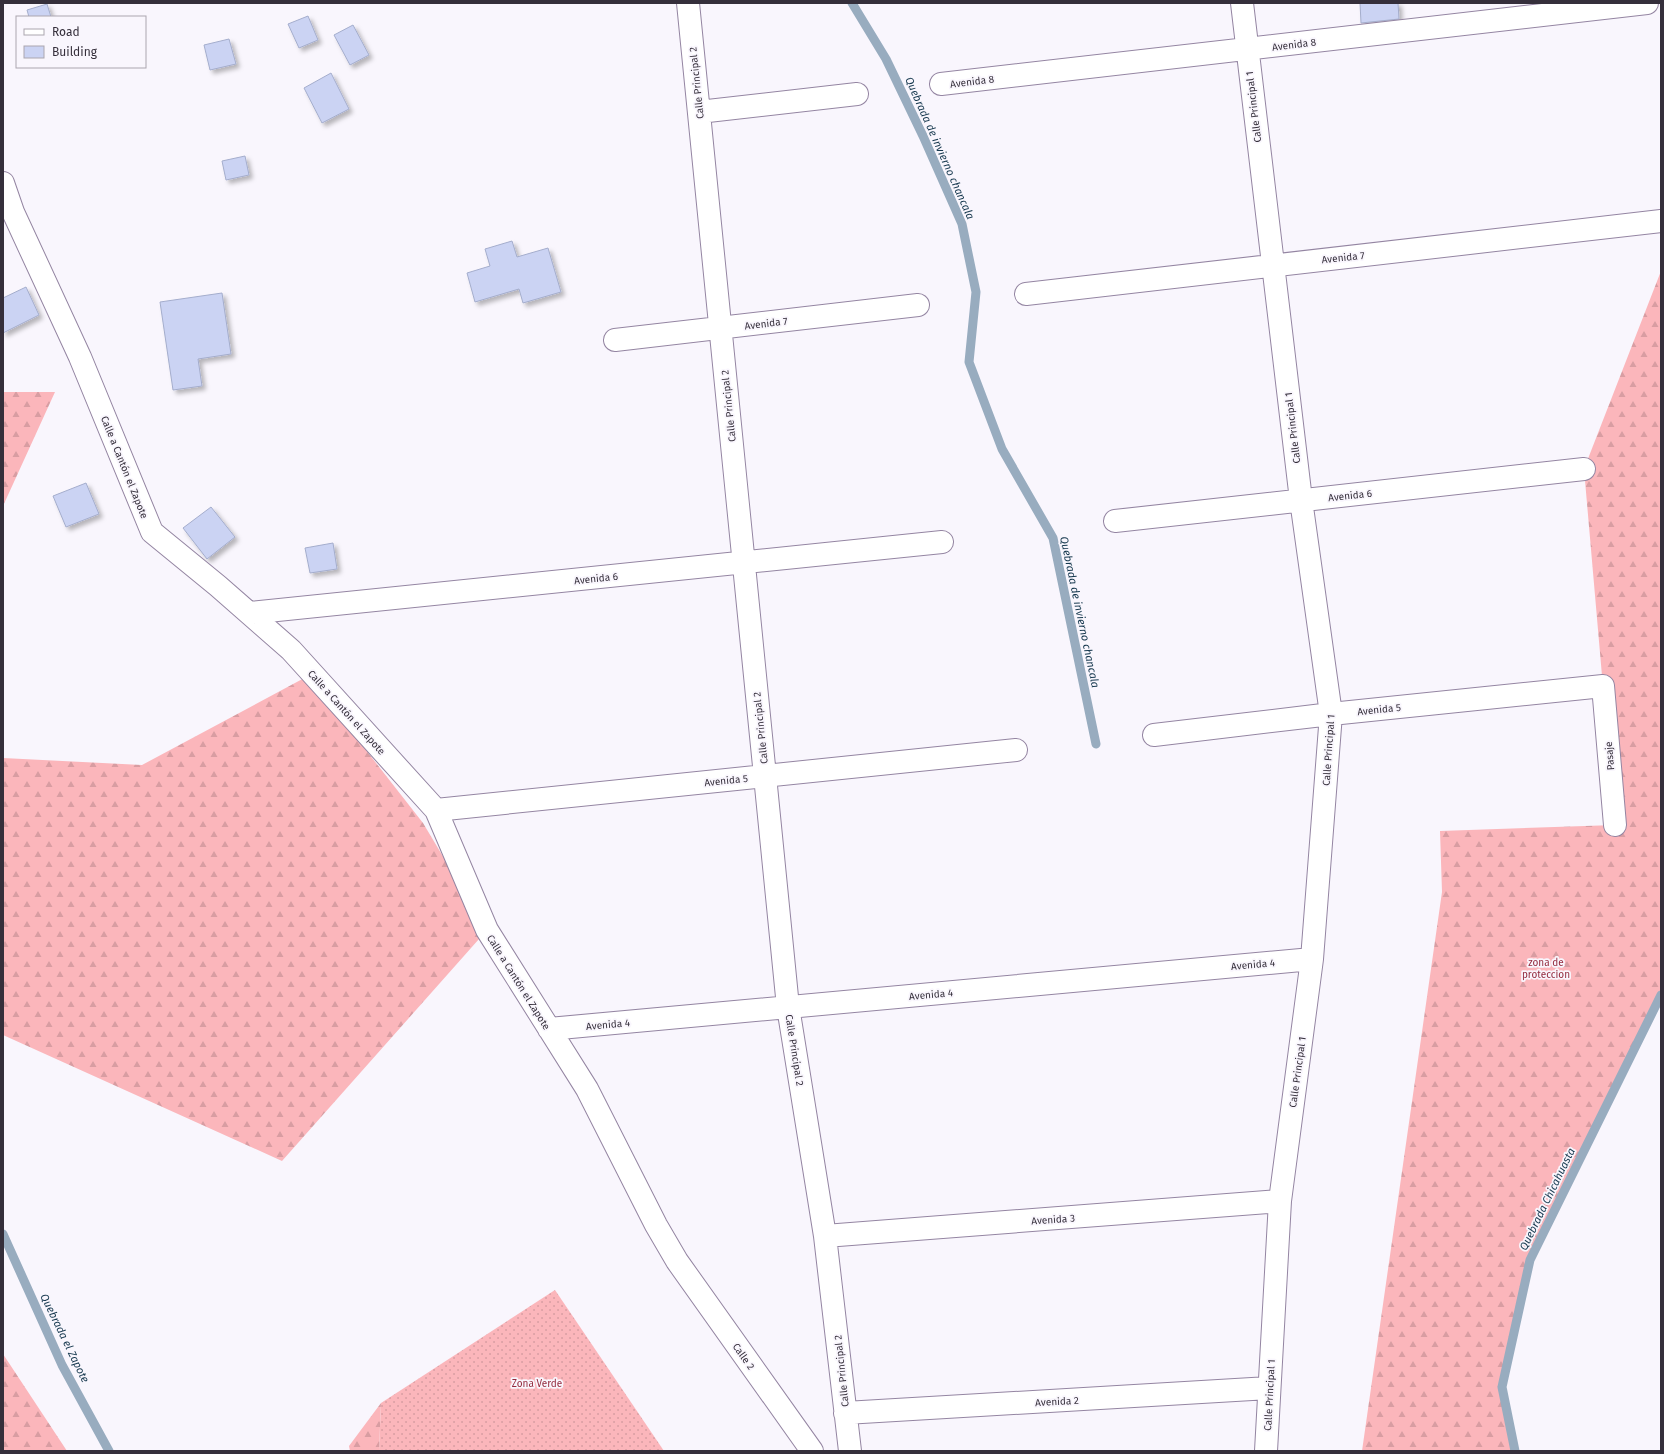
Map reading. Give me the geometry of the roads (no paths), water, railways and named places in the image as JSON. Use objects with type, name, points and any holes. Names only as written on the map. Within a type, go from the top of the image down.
[{"type":"street","name":"Calle Principal 2","points":[[688,3],[788,1007],[826,1236],[850,1451]]},
{"type":"street","name":"Calle Principal 1","points":[[1242,3],[1246,50],[1301,500],[1331,714],[1312,959],[1280,1201],[1266,1451]]},
{"type":"street","name":"Avenida 8","points":[[941,84],[1647,3]]},
{"type":"street","points":[[699,112],[857,94]]},
{"type":"street","name":"Calle a Cantón el Zapote","points":[[3,183],[13,212],[80,357],[152,532],[291,650],[436,810],[486,930],[587,1089],[656,1225],[677,1261]]},
{"type":"street","name":"Avenida 7","points":[[1026,294],[1661,221]]},
{"type":"street","name":"Avenida 7","points":[[615,340],[918,305]]},
{"type":"street","name":"Avenida 6","points":[[1115,521],[1584,468]]},
{"type":"street","name":"Avenida 6","points":[[249,613],[942,542]]},
{"type":"street","name":"Avenida 5","points":[[1154,735],[1331,714],[1603,686]]},
{"type":"street","name":"Pasaje","points":[[1603,686],[1615,825]]},
{"type":"street","name":"Avenida 5","points":[[436,810],[1016,750]]},
{"type":"street","name":"Avenida 4","points":[[549,1029],[1312,959]]},
{"type":"street","name":"Avenida 3","points":[[826,1236],[1280,1201]]},
{"type":"street","name":"Calle 2","points":[[677,1261],[812,1451]]},
{"type":"street","name":"Avenida 2","points":[[845,1413],[1269,1388]]},
{"type":"waterway","name":"Quebrada de invierno chancala","points":[[852,3],[886,59],[923,136],[962,224],[976,292],[969,362],[1002,449],[1053,538],[1096,744]]},
{"type":"waterway","name":"Quebrada Chicahuasta","points":[[1515,1451],[1502,1387],[1530,1260],[1661,995]]},
{"type":"waterway","name":"Quebrada el Zapote","points":[[3,1234],[62,1365],[109,1451]]},
{"type":"park label","name":"zona de proteccion","points":[[1546,968]]},
{"type":"park label","name":"Zona Verde","points":[[537,1383]]}]
